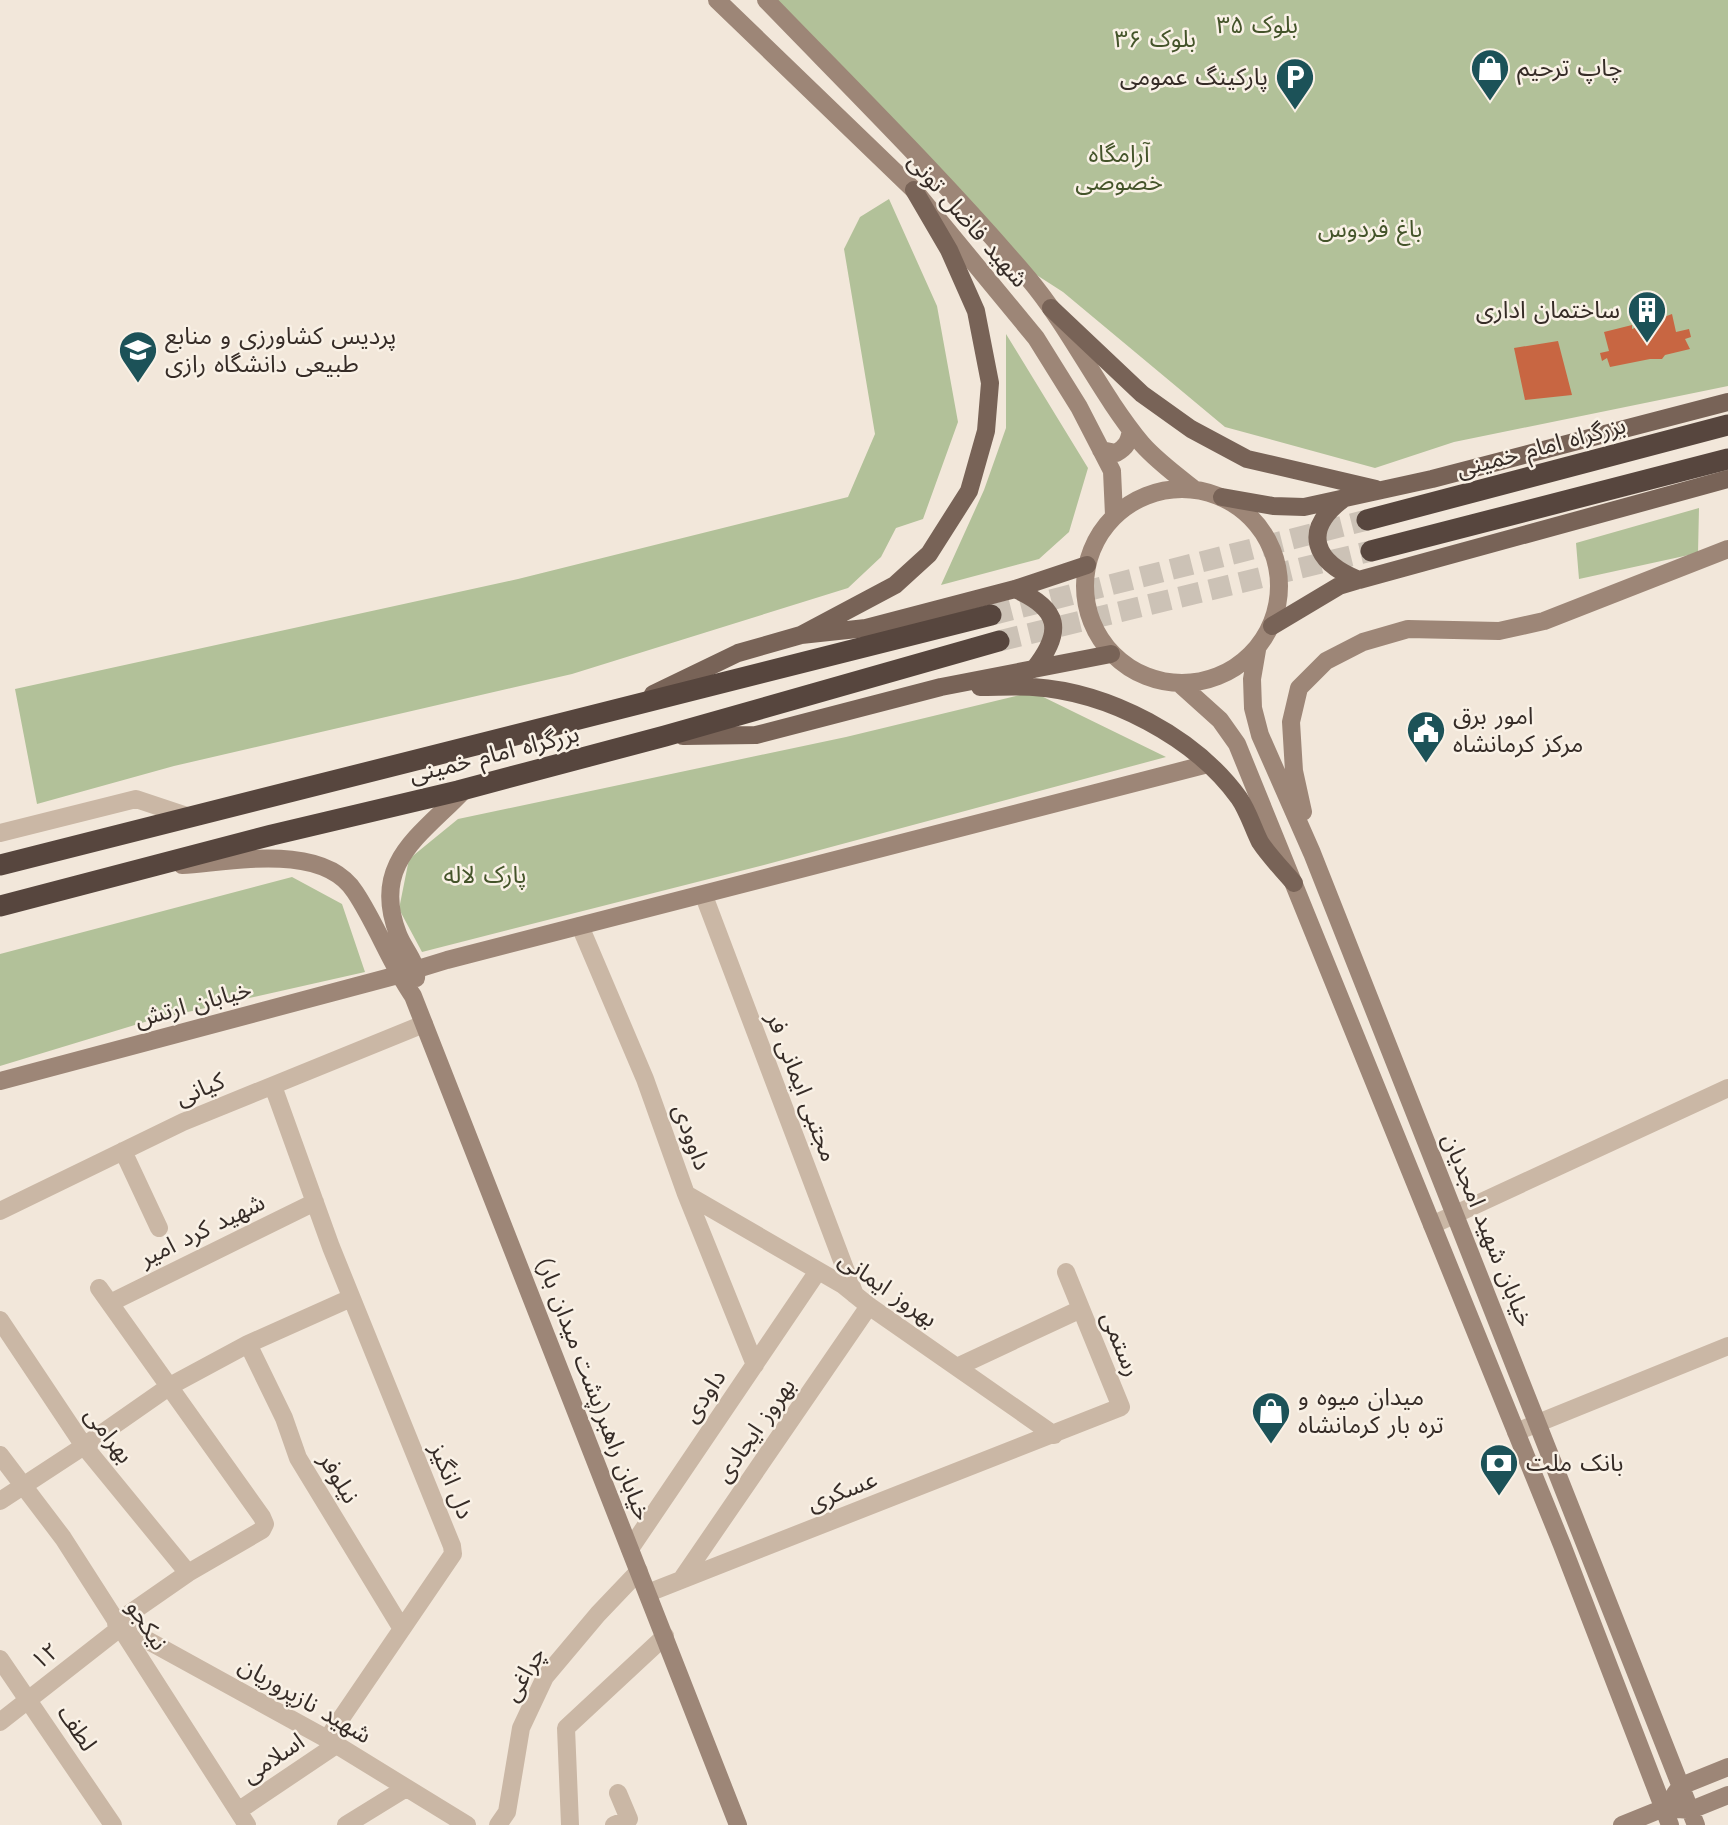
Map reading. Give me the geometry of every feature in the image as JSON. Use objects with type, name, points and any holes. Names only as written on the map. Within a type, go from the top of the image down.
[{"type":"highway","name":"بزرگراه امام خمینی","points":[[1367,520],[1728,425]]},
{"type":"highway","points":[[1371,551],[1728,459]]},
{"type":"highway","name":"بزرگراه امام خمینی","points":[[0,864],[991,615]]},
{"type":"highway","name":"بزرگراه امام خمینی","points":[[0,906],[665,736],[999,641]]},
{"type":"main road","name":"شهید فاضل تونی","points":[[717,0],[914,190],[1036,338],[1079,407],[1112,471],[1114,515]]},
{"type":"main road","name":"شهید فاضل تونی","points":[[766,0],[977,219],[1051,308],[1131,430],[1166,467],[1194,489]]},
{"type":"main road","points":[[801,635],[895,585],[929,554],[969,491],[986,431],[990,383],[976,311],[948,250],[914,190]]},
{"type":"main road","points":[[1051,308],[1142,394],[1202,435],[1247,459],[1383,491]]},
{"type":"main road","points":[[1222,497],[1248,513],[1267,537],[1278,566],[1280,596],[1272,626],[1257,650],[1235,669],[1209,681],[1180,684],[1155,680],[1132,670],[1111,654],[1094,627],[1085,596],[1087,565],[1097,538],[1114,515],[1138,499],[1165,490],[1194,489],[1273,506],[1304,507],[1383,491],[1728,402]]},
{"type":"main road","points":[[1101,450],[1116,453],[1128,443],[1131,430]]},
{"type":"main road","points":[[1272,626],[1339,586],[1728,479]]},
{"type":"main road","points":[[1343,499],[1332,507],[1318,525],[1316,541],[1331,566],[1359,580]]},
{"type":"main road","points":[[1312,853],[1294,771],[1291,722],[1299,688],[1326,661],[1363,642],[1408,629],[1499,631],[1544,621],[1728,549]]},
{"type":"main road","points":[[633,704],[738,653],[801,635],[866,628],[1015,589],[1087,565]]},
{"type":"main road","points":[[1015,589],[1035,598],[1049,613],[1054,632],[1052,643],[1034,669]]},
{"type":"main road","name":"خیابان شهید امجدیان","points":[[1257,650],[1252,679],[1253,708],[1260,735],[1312,853],[1694,1818]]},
{"type":"main road","points":[[665,736],[756,735],[942,687],[1111,654]]},
{"type":"main road","name":"خیابان شهید امجدیان","points":[[1180,684],[1220,720],[1237,744],[1516,1432],[1667,1816]]},
{"type":"main road","points":[[942,687],[1035,687],[1092,698],[1136,715],[1174,737],[1209,764],[1240,799],[1262,844],[1294,883]]},
{"type":"main road","name":"خیابان ارتش","points":[[0,1081],[580,926],[1209,764]]},
{"type":"main road","points":[[413,996],[417,970],[399,937],[390,911],[391,884],[396,865],[407,846],[465,789]]},
{"type":"main road","name":"خیابان راهبر(پشت میدان بار)","points":[[150,867],[275,859],[313,862],[333,871],[354,889],[398,975],[413,996],[738,1825]]},
{"type":"main road","points":[[1667,1816],[1681,1786],[1728,1767]]},
{"type":"main road","points":[[1622,1825],[1667,1816],[1694,1818],[1728,1795]]},
{"type":"street","points":[[0,833],[136,799],[187,816]]},
{"type":"street","name":"مجتبی ایمانی فر","points":[[704,896],[862,1300]]},
{"type":"street","name":"داوودی","points":[[580,926],[645,1079],[686,1194],[755,1365]]},
{"type":"street","name":"کیانی","points":[[0,1211],[183,1122],[424,1024]]},
{"type":"street","name":"دل انگیز","points":[[272,1086],[351,1298],[453,1554],[402,1629],[332,1742]]},
{"type":"street","points":[[1432,1226],[1728,1088]]},
{"type":"street","points":[[123,1151],[159,1228]]},
{"type":"street","name":"بهروز ایمانی","points":[[686,1194],[818,1271],[1054,1435]]},
{"type":"street","name":"شهید کرد امیر","points":[[110,1303],[315,1202]]},
{"type":"street","name":"داودی","points":[[630,1549],[818,1271]]},
{"type":"street","name":"رستمی","points":[[1054,1435],[1121,1408],[1066,1272]]},
{"type":"street","points":[[99,1288],[262,1517],[264,1524],[262,1530],[188,1573],[118,1626]]},
{"type":"street","points":[[0,1501],[170,1386],[248,1344],[351,1298]]},
{"type":"street","name":"بهروز ایجادی","points":[[680,1581],[862,1300]]},
{"type":"street","points":[[957,1367],[1081,1309]]},
{"type":"street","name":"بهرامی","points":[[0,1321],[84,1446],[188,1573]]},
{"type":"street","name":"نیلوفر","points":[[248,1344],[284,1418],[298,1458],[402,1629]]},
{"type":"street","points":[[1516,1432],[1728,1346]]},
{"type":"street","name":"عسکری","points":[[648,1593],[1054,1435]]},
{"type":"street","name":"نیکجو","points":[[0,1455],[63,1538],[243,1818]]},
{"type":"street","name":"چراغی","points":[[498,1825],[507,1812],[521,1728],[545,1676],[639,1571]]},
{"type":"street","name":"۱۲","points":[[0,1722],[118,1626]]},
{"type":"street","name":"شهید نازپروریان","points":[[118,1626],[332,1742],[467,1825]]},
{"type":"street","points":[[570,1825],[566,1728],[664,1636]]},
{"type":"street","name":"لطف","points":[[0,1659],[113,1825]]},
{"type":"street","name":"اسلامی","points":[[243,1818],[332,1742]]},
{"type":"street","points":[[346,1825],[407,1787]]},
{"type":"street","points":[[614,1825],[629,1819],[618,1793]]},
{"type":"green space","name":"باغ فردوس","points":[[776,0],[1728,0],[1728,386],[1454,442],[1375,468],[1225,427],[1063,292],[1010,258]]},
{"type":"green space","points":[[889,199],[937,306],[958,422],[923,519],[896,528],[881,557],[848,588],[572,674],[174,766],[37,804],[15,689],[518,579],[848,497],[875,434],[844,249],[860,217]]},
{"type":"green space","points":[[1006,334],[1088,468],[1069,532],[1039,559],[941,585],[984,490],[1006,428]]},
{"type":"green space","points":[[1699,508],[1698,553],[1579,579],[1576,543]]},
{"type":"green space","name":"پارک لاله","points":[[1033,692],[1166,757],[764,865],[422,952],[399,909],[409,859],[458,819],[846,737]]},
{"type":"green space","points":[[292,877],[342,904],[365,972],[148,1021],[0,1066],[0,954]]},
{"type":"building","name":"ساختمان اداری","points":[[1672,314],[1676,332],[1689,329],[1691,337],[1685,339],[1690,349],[1665,355],[1662,359],[1610,367],[1607,358],[1602,361],[1600,353],[1609,351],[1604,332],[1632,325],[1632,329]]},
{"type":"building","points":[[1558,341],[1572,395],[1525,400],[1514,348]]},
{"type":"tunnel","points":[[991,615],[1367,520]]},
{"type":"tunnel","points":[[999,641],[1371,551]]},
{"type":"place","name":"چاپ ترحیم","points":[[1490,102]]},
{"type":"place","name":"پارکینگ عمومی","points":[[1295,111]]},
{"type":"place","name":"ساختمان اداری","points":[[1647,344]]},
{"type":"place","name":"پردیس کشاورزی و منابع طبیعی دانشگاه رازی","points":[[138,384]]},
{"type":"place","name":"امور برق مرکز کرمانشاه","points":[[1426,764]]},
{"type":"place","name":"میدان میوه و تره بار کرمانشاه","points":[[1271,1445]]},
{"type":"place","name":"بانک ملت","points":[[1499,1497]]},
{"type":"park label","name":"بلوک ۳۵","points":[[1257,25]]},
{"type":"park label","name":"بلوک ۳۶","points":[[1155,39]]},
{"type":"park label","name":"آرامگاه خصوصی","points":[[1119,168]]}]
